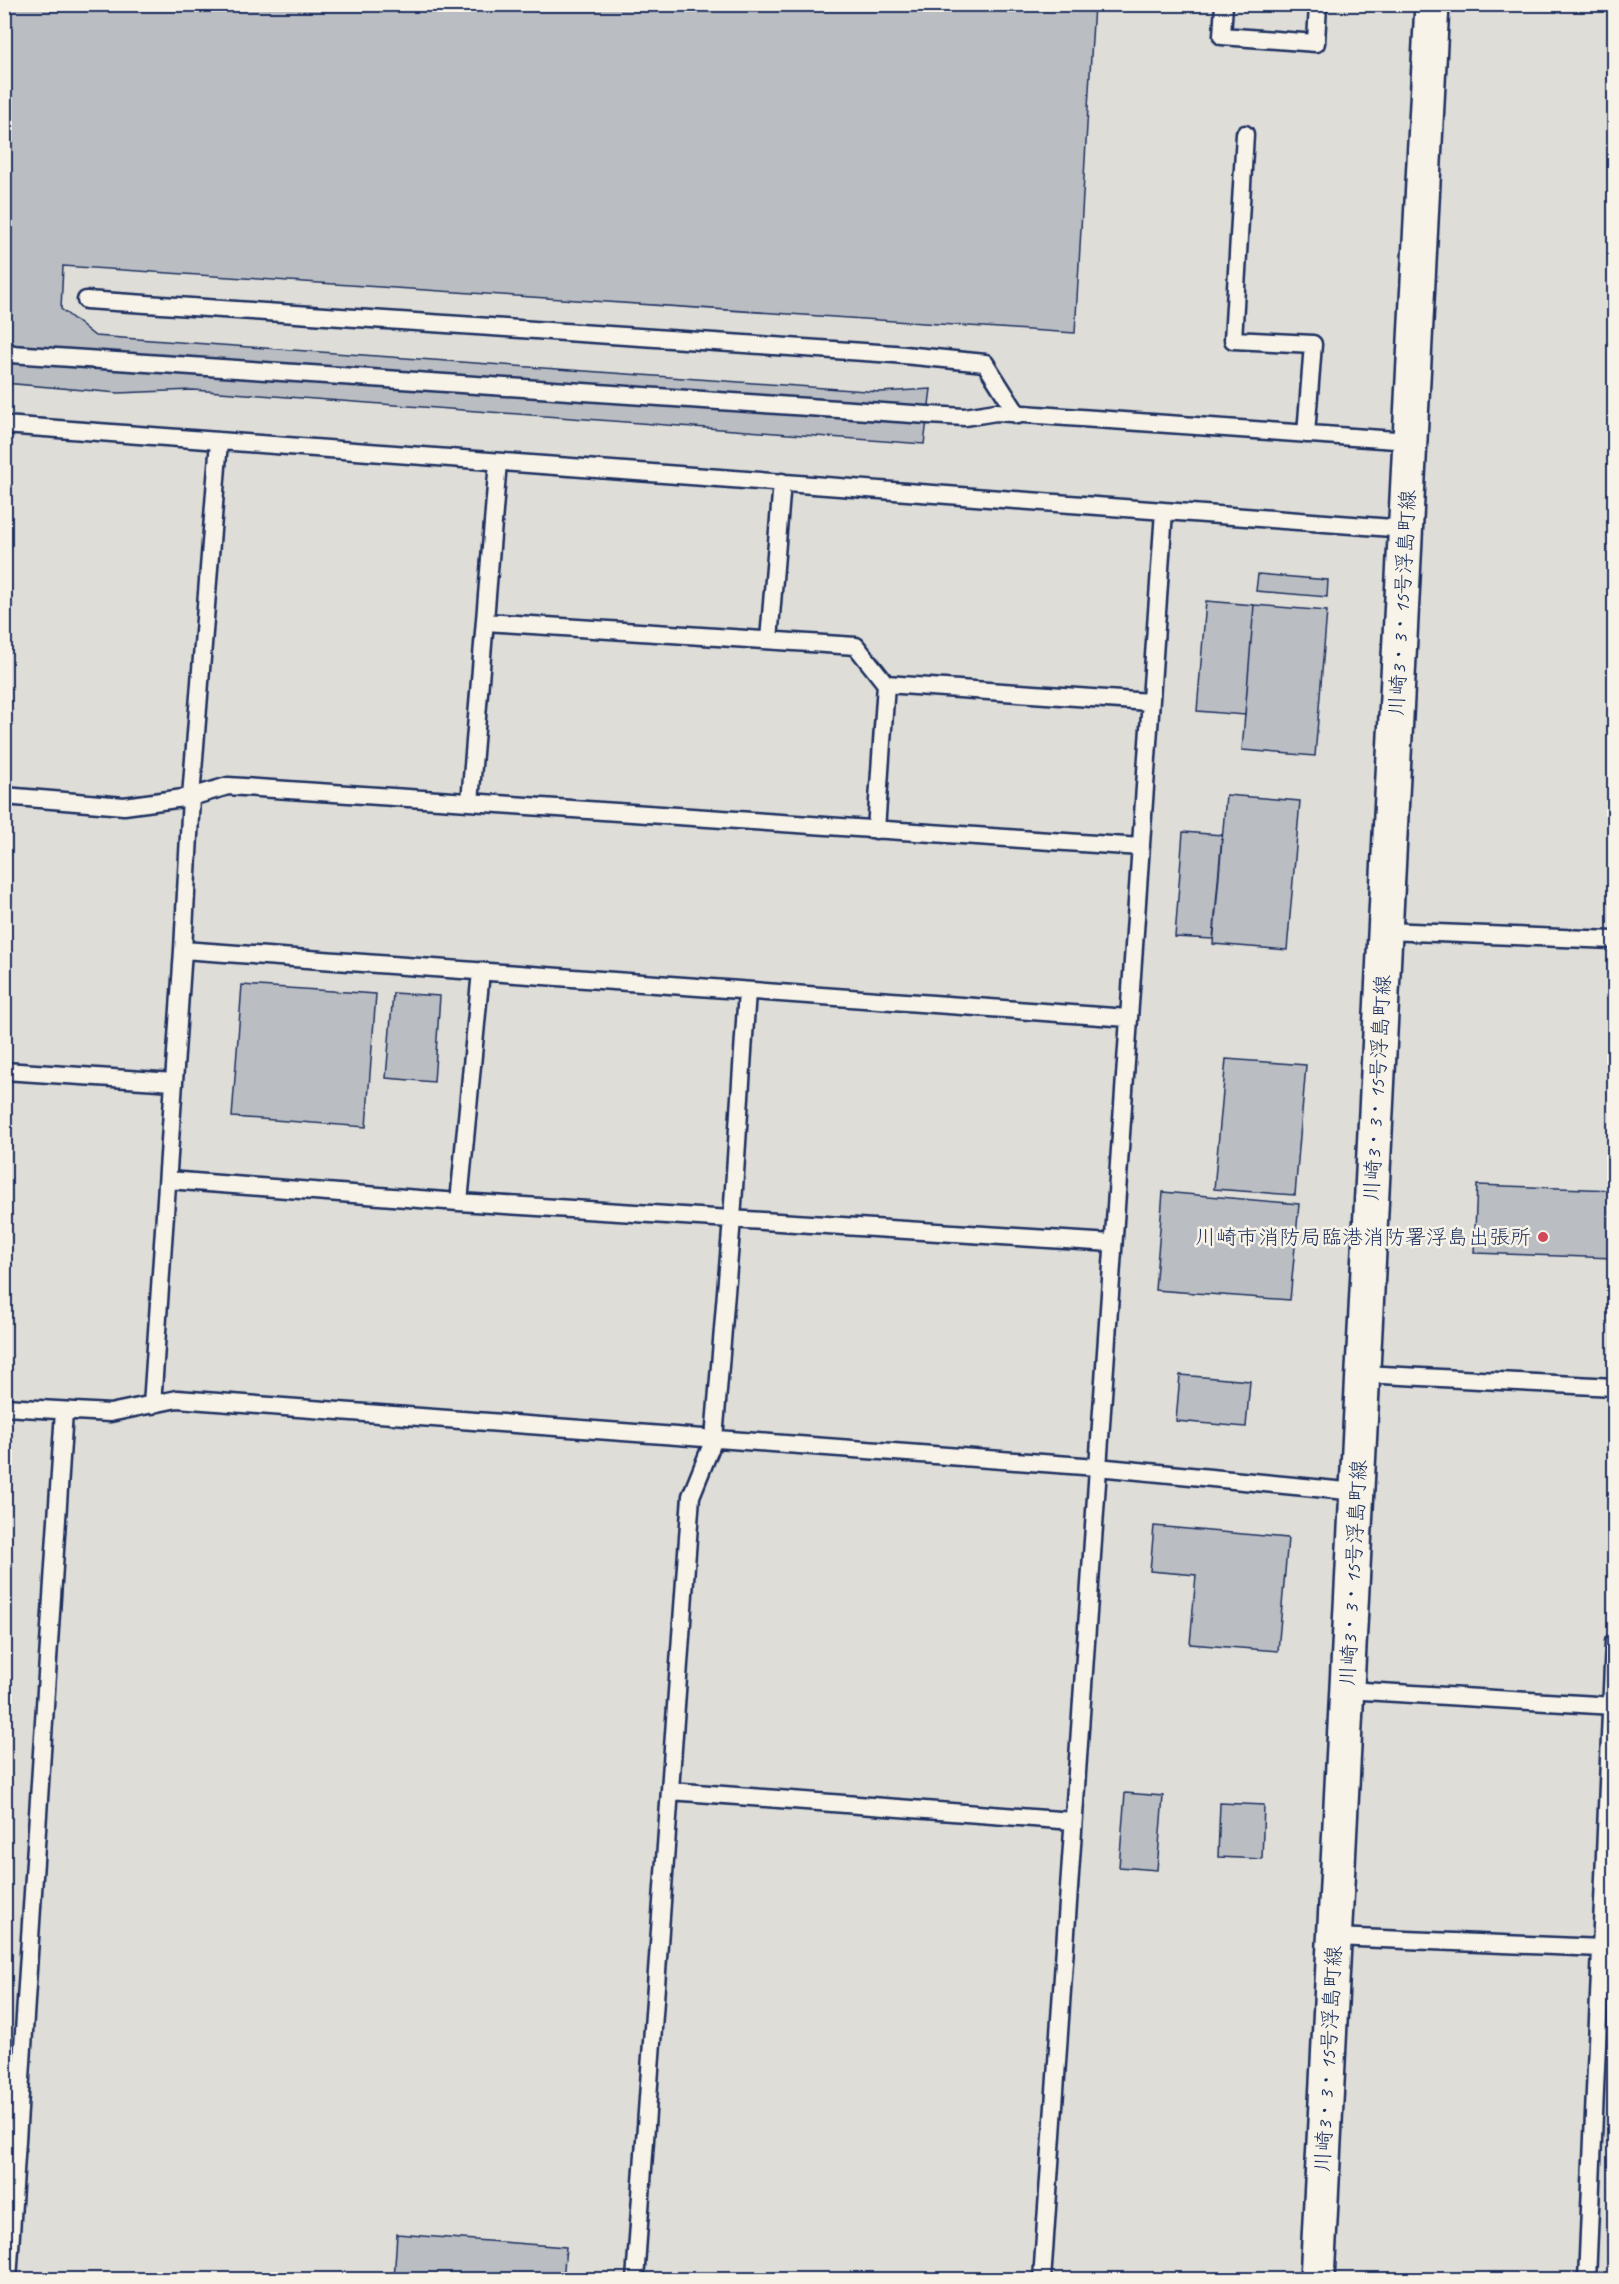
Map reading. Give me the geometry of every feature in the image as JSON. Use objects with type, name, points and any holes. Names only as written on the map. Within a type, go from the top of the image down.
[{"type":"street","name":"川崎3・3・15号浮島町線","points":[[1317,2280],[1432,4]]},
{"type":"lane","points":[[1224,4],[1222,36],[1316,43],[1318,4]]},
{"type":"lane","points":[[1245,134],[1233,340],[1313,344],[1306,434]]},
{"type":"lane","points":[[86,300],[882,353],[985,363],[1018,414]]},
{"type":"lane","points":[[4,348],[12,354],[23,355],[904,414],[965,417],[996,412],[1410,441]]},
{"type":"lane","points":[[4,425],[1406,529]]},
{"type":"lane","points":[[152,1405],[183,950],[191,797],[219,441]]},
{"type":"lane","points":[[470,802],[498,462]]},
{"type":"lane","points":[[769,640],[782,483]]},
{"type":"lane","points":[[1042,2280],[1164,511]]},
{"type":"lane","points":[[485,622],[856,646],[886,684],[876,830]]},
{"type":"lane","points":[[886,684],[1150,702]]},
{"type":"lane","points":[[4,796],[124,806],[191,797],[228,786],[1141,847]]},
{"type":"lane","points":[[1385,931],[1614,940]]},
{"type":"lane","points":[[183,950],[1128,1018]]},
{"type":"lane","points":[[459,1202],[481,971]]},
{"type":"lane","points":[[635,2280],[691,1496],[714,1439],[732,1219],[747,990]]},
{"type":"lane","points":[[4,1071],[174,1082]]},
{"type":"lane","points":[[168,1180],[459,1202],[1112,1242]]},
{"type":"lane","points":[[1363,1374],[1614,1387]]},
{"type":"lane","points":[[4,1407],[110,1413],[177,1399],[1097,1467],[1357,1491]]},
{"type":"lane","points":[[8,2280],[64,1410]]},
{"type":"lane","points":[[1587,2280],[1614,1642]]},
{"type":"lane","points":[[1347,1690],[1613,1706]]},
{"type":"lane","points":[[670,1791],[1073,1821]]},
{"type":"lane","points":[[1334,1937],[1602,1948]]},
{"type":"shaded area","points":[[5,5],[1614,5],[1614,2279],[5,2279]]},
{"type":"building","points":[[4,4],[1094,4],[1075,333],[63,266],[61,309],[95,336],[880,392],[931,389],[924,444],[193,390],[118,393],[4,383]]},
{"type":"building","points":[[1258,574],[1328,580],[1327,597],[1256,591]]},
{"type":"building","points":[[1206,601],[1254,605],[1245,715],[1197,711]]},
{"type":"building","points":[[1254,605],[1327,611],[1315,756],[1242,750]]},
{"type":"building","points":[[1226,795],[1300,801],[1287,950],[1213,944]]},
{"type":"building","points":[[1183,832],[1222,835],[1213,939],[1175,937]]},
{"type":"building","points":[[242,985],[376,994],[366,1127],[232,1117]]},
{"type":"building","points":[[393,993],[440,996],[434,1082],[386,1078]]},
{"type":"building","points":[[1226,1059],[1306,1065],[1295,1195],[1214,1189]]},
{"type":"building","points":[[1477,1185],[1614,1190],[1614,1258],[1474,1253]]},
{"type":"building","points":[[1163,1192],[1299,1204],[1290,1300],[1155,1290]]},
{"type":"building","points":[[1180,1375],[1250,1381],[1246,1427],[1176,1421]]},
{"type":"building","points":[[1154,1526],[1288,1538],[1278,1651],[1190,1644],[1196,1575],[1150,1571]]},
{"type":"building","points":[[1125,1793],[1163,1796],[1157,1870],[1119,1867]]},
{"type":"building","points":[[1220,1803],[1264,1805],[1262,1859],[1218,1857]]},
{"type":"building","points":[[397,2234],[566,2247],[563,2280],[394,2280]]},
{"type":"place","name":"川崎市消防局臨港消防署浮島出張所","points":[[1543,1237]]}]
